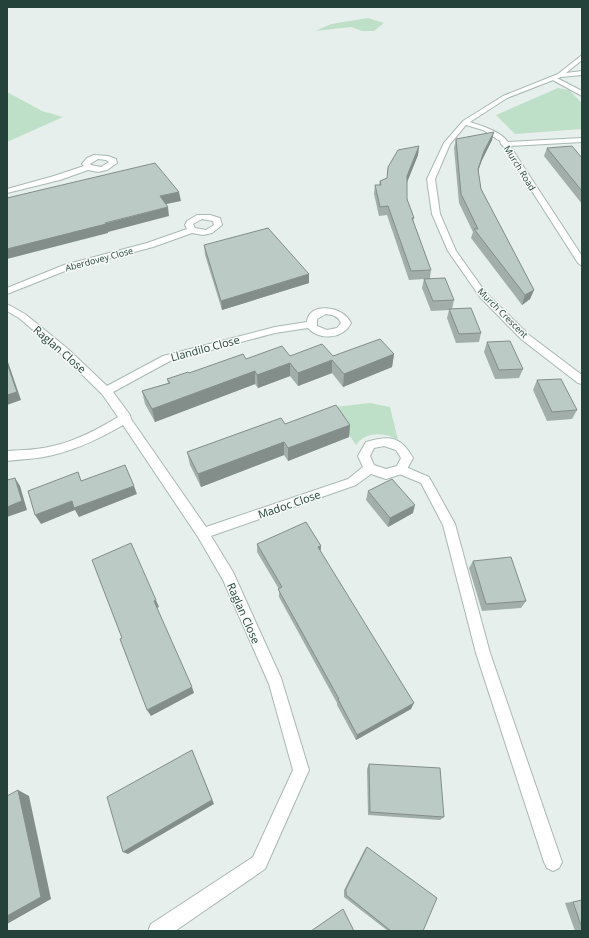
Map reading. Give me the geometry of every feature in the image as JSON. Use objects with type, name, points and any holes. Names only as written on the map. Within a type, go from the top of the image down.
[{"type":"street","points":[[465,122],[505,97],[560,75],[582,58]]},
{"type":"street","points":[[560,75],[582,73]]},
{"type":"street","points":[[553,78],[576,89],[582,94]]},
{"type":"street","name":"Murch Road","points":[[465,122],[484,129],[503,140],[504,144],[581,260]]},
{"type":"street","name":"Murch Crescent","points":[[465,122],[447,143],[431,180],[436,214],[452,251],[488,300],[525,337],[582,380]]},
{"type":"street","points":[[504,144],[582,140]]},
{"type":"street","points":[[7,191],[57,178],[88,167]]},
{"type":"street","name":"Aberdovey Close","points":[[7,291],[67,267],[150,246],[192,230]]},
{"type":"street","name":"Raglan Close","points":[[7,307],[22,316],[64,351],[106,391],[126,418],[203,533],[228,576],[276,684],[301,770],[259,863],[158,931]]},
{"type":"street","name":"Llandilo Close","points":[[106,391],[167,358],[275,330],[311,325]]},
{"type":"street","points":[[7,456],[42,453],[64,447],[98,434],[126,418]]},
{"type":"street","points":[[401,470],[407,458],[400,447],[385,441],[370,445],[364,456],[370,468],[386,474],[401,470],[425,480],[449,524],[483,653],[553,862]]},
{"type":"street","name":"Madoc Close","points":[[203,533],[352,482],[370,468]]},
{"type":"green space","points":[[368,18],[384,23],[374,31],[362,31],[351,27],[315,31],[331,24]]},
{"type":"green space","points":[[558,88],[569,90],[582,103],[582,129],[515,134],[496,115]]},
{"type":"green space","points":[[7,92],[42,111],[63,117],[7,142]]},
{"type":"green space","points":[[370,403],[390,407],[398,440],[388,435],[376,434],[365,437],[356,445],[333,412],[335,407]]},
{"type":"building","points":[[494,132],[484,151],[478,169],[481,189],[534,290],[525,295],[474,229],[478,229],[461,194],[456,139]]},
{"type":"building","points":[[419,146],[407,176],[407,199],[414,218],[412,218],[431,270],[411,271],[388,206],[380,207],[375,185],[381,185],[380,181],[387,178],[388,167],[398,150]]},
{"type":"building","points":[[572,146],[582,158],[582,191],[547,148]]},
{"type":"building","points":[[155,163],[179,192],[160,196],[168,207],[7,249],[7,198]]},
{"type":"building","points":[[268,228],[309,274],[221,301],[204,245]]},
{"type":"building","points":[[445,278],[454,300],[433,301],[424,279]]},
{"type":"building","points":[[471,308],[481,333],[459,334],[449,309]]},
{"type":"building","points":[[380,339],[394,354],[344,374],[332,360],[298,373],[290,363],[257,375],[255,371],[152,409],[142,391],[170,383],[167,379],[243,354],[246,359],[282,346],[290,356],[322,344],[333,356]]},
{"type":"building","points":[[510,341],[523,369],[499,370],[487,342]]},
{"type":"building","points":[[7,363],[17,392],[7,395]]},
{"type":"building","points":[[561,379],[577,410],[552,412],[537,380]]},
{"type":"building","points":[[336,405],[350,425],[288,448],[284,442],[198,474],[187,452],[281,418],[285,424]]},
{"type":"building","points":[[125,465],[134,486],[74,508],[72,501],[35,515],[28,491],[78,472],[81,481]]},
{"type":"building","points":[[15,478],[22,501],[7,507],[7,480]]},
{"type":"building","points":[[392,479],[415,505],[390,518],[368,491]]},
{"type":"building","points":[[306,522],[321,546],[318,547],[414,703],[357,735],[339,699],[278,589],[282,587],[257,544]]},
{"type":"building","points":[[131,543],[156,600],[154,601],[192,687],[147,710],[120,639],[122,638],[92,560]]},
{"type":"building","points":[[511,557],[526,601],[486,604],[473,561]]},
{"type":"building","points":[[192,750],[212,800],[123,852],[107,797]]},
{"type":"building","points":[[369,764],[440,768],[444,817],[370,812]]},
{"type":"building","points":[[18,790],[41,897],[7,916],[7,796]]},
{"type":"building","points":[[367,847],[437,898],[423,931],[391,931],[346,895],[346,889]]},
{"type":"building","points":[[582,900],[582,928],[573,902]]},
{"type":"building","points":[[343,909],[354,931],[311,931]]}]
